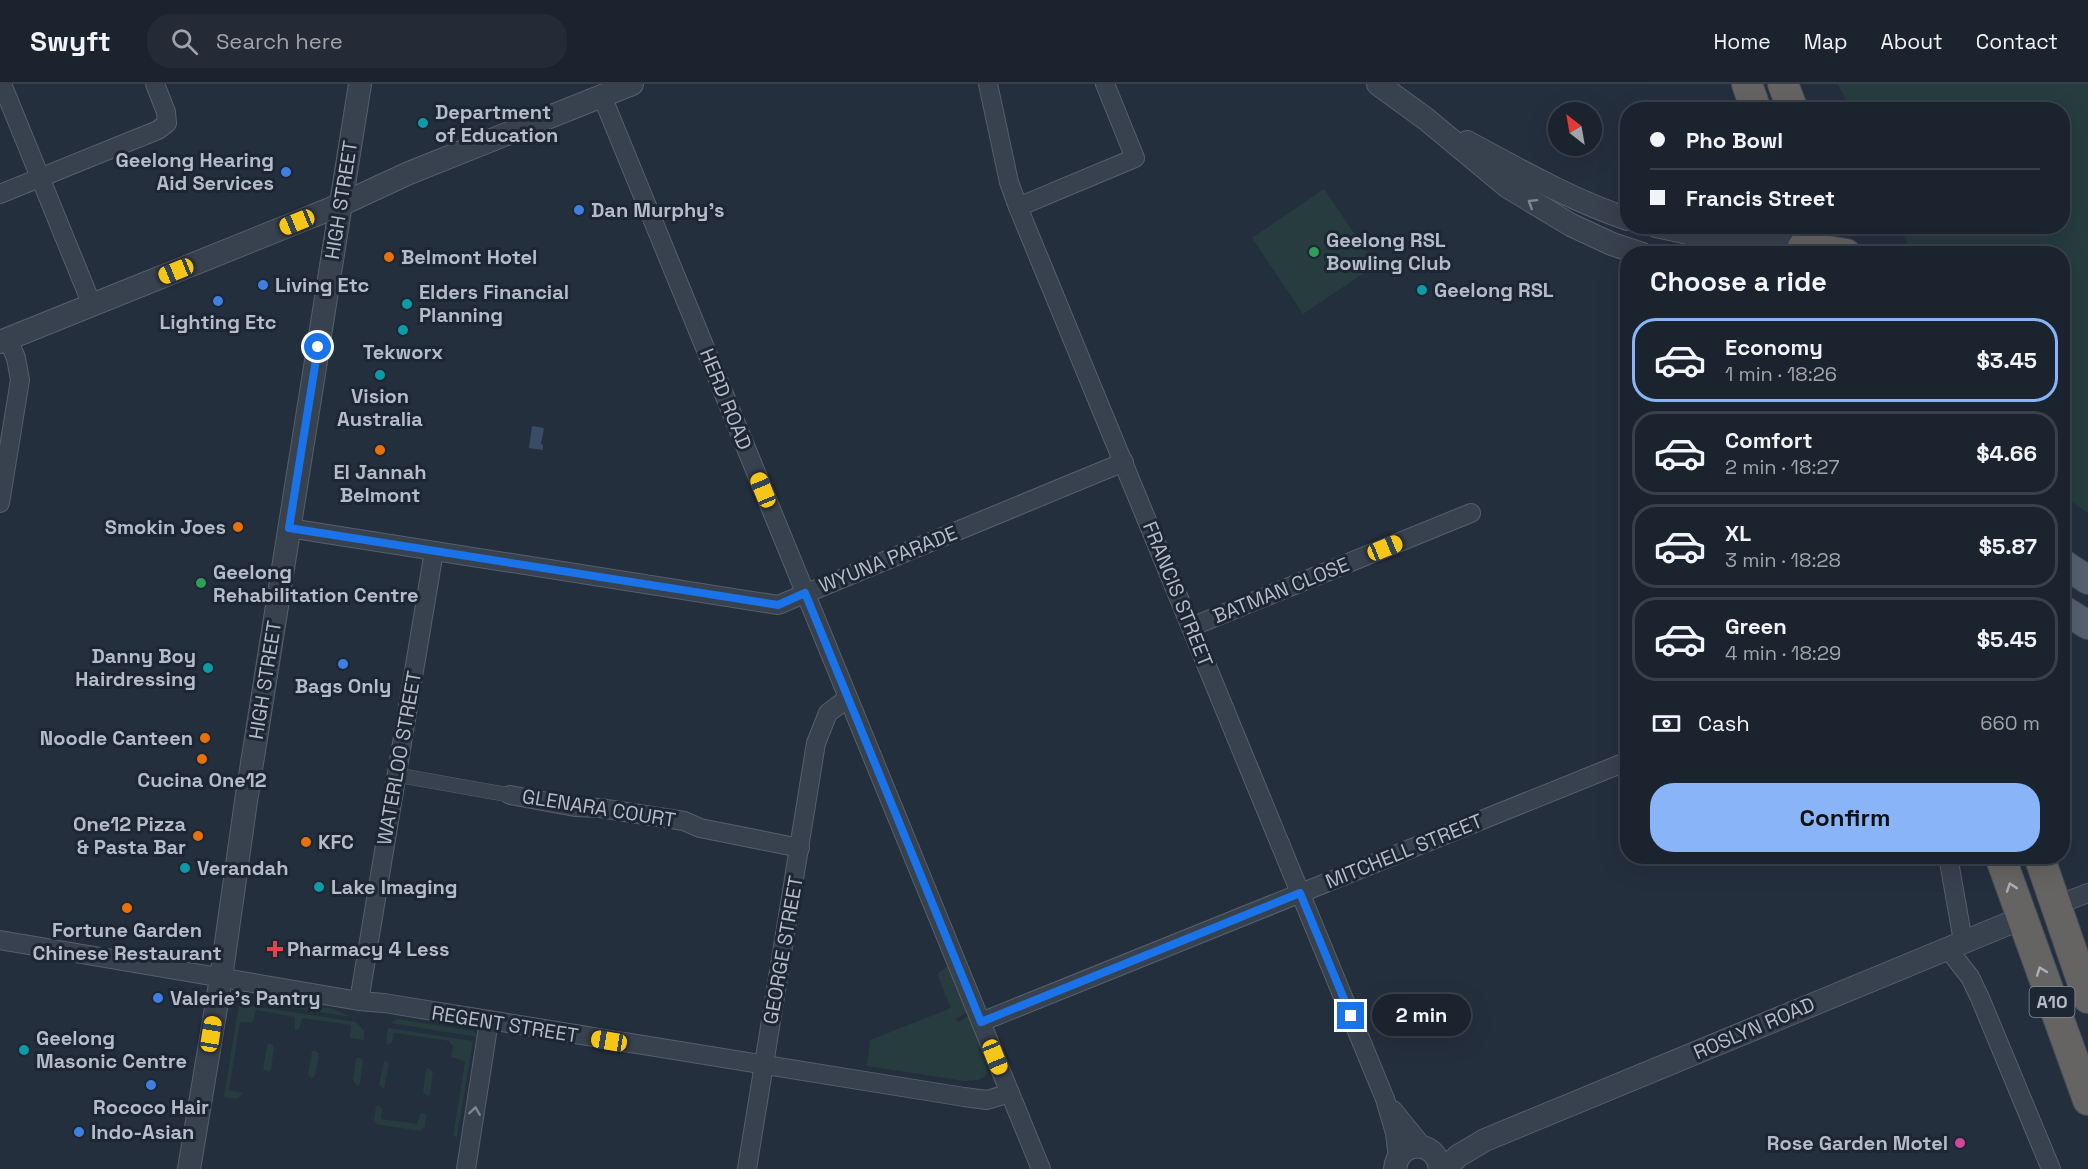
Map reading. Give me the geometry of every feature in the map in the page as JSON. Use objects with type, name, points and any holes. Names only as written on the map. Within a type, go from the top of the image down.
[{"type":"highway","points":[[1748,84],[1754,102]]},
{"type":"highway","points":[[1783,84],[1790,102]]},
{"type":"highway","points":[[1802,242],[1817,246]]},
{"type":"highway","name":"A10","points":[[2004,864],[2088,1100]]},
{"type":"highway","name":"A10","points":[[2041,864],[2055,906],[2077,944],[2088,998]]},
{"type":"highway","points":[[2022,918],[2055,906]]},
{"type":"main road","points":[[2070,570],[2088,580]]},
{"type":"main road","points":[[2070,614],[2088,625]]},
{"type":"street","points":[[2,84],[92,305]]},
{"type":"street","points":[[0,194],[158,130],[167,123],[166,112],[155,84]]},
{"type":"street","name":"HIGH STREET","points":[[189,1169],[221,978],[246,801],[360,84]]},
{"type":"street","points":[[0,503],[20,380],[16,358],[4,340],[340,206],[409,173],[632,84]]},
{"type":"street","name":"FRANCIS STREET","points":[[988,84],[1009,182],[1018,207],[1385,1099],[1395,1133],[1395,1165]]},
{"type":"street","points":[[1018,207],[1135,158],[1105,84]]},
{"type":"street","points":[[1378,84],[1426,119],[1508,188],[1571,225],[1620,247]]},
{"type":"street","name":"HERD ROAD","points":[[602,96],[1041,1169]]},
{"type":"street","points":[[1426,119],[1542,182],[1620,216]]},
{"type":"street","points":[[1571,225],[1585,202]]},
{"type":"street","points":[[1692,234],[1716,239],[1802,242]]},
{"type":"street","name":"WYUNA PARADE","points":[[289,528],[778,605],[1124,462]]},
{"type":"street","name":"BATMAN CLOSE","points":[[1191,627],[1471,513]]},
{"type":"street","name":"WATERLOO STREET","points":[[359,1001],[434,551]]},
{"type":"street","name":"GEORGE STREET","points":[[747,1169],[816,743],[828,713],[851,705]]},
{"type":"street","name":"MITCHELL STREET","points":[[981,1022],[1620,764]]},
{"type":"street","name":"GLENARA COURT","points":[[397,776],[575,807],[600,808],[684,821],[700,828],[800,848]]},
{"type":"street","points":[[1949,864],[1957,944],[1955,958],[1971,980],[1980,998],[2051,1169]]},
{"type":"street","points":[[2055,906],[2088,893]]},
{"type":"street","name":"ROSLYN ROAD","points":[[1445,1169],[1458,1156],[1485,1140],[2022,918]]},
{"type":"street","name":"REGENT STREET","points":[[0,940],[359,1001],[384,1003],[763,1066],[987,1100],[1010,1093]]},
{"type":"street","points":[[466,1169],[489,1021]]},
{"type":"street","name":"FRANCIS STREET","points":[[1385,1099],[1406,1128],[1431,1155]]},
{"type":"street","name":"ROSLYN ROAD","points":[[1395,1165],[1409,1148],[1431,1155],[1485,1140]]},
{"type":"green space","points":[[1838,84],[2088,84],[2088,513],[2070,501],[2070,246],[1908,246],[1903,234],[2070,234],[2070,102],[1847,102]]},
{"type":"green space","name":"Geelong RSL Bowling Club","points":[[1324,189],[1376,265],[1303,314],[1252,238]]},
{"type":"green space","points":[[948,966],[967,1012],[956,1019],[958,1022],[969,1016],[988,1064],[985,1076],[979,1080],[965,1081],[867,1066],[870,1040],[951,1008],[937,974]]},
{"type":"green space","points":[[271,999],[333,1009],[351,1017],[269,1004]]},
{"type":"green space","points":[[239,1004],[356,1022],[364,1031],[364,1040],[350,1038],[351,1025],[302,1018],[299,1029],[295,1030],[295,1017],[256,1010],[253,1023],[240,1022],[229,1090],[243,1093],[237,1099],[224,1097]]},
{"type":"green space","points":[[397,1019],[473,1031],[478,1037],[390,1023]]},
{"type":"green space","points":[[388,1028],[473,1041],[457,1137],[453,1136],[465,1062],[451,1057],[453,1045],[450,1041],[394,1033],[392,1042],[388,1045],[386,1042]]},
{"type":"green space","points":[[268,1043],[274,1047],[271,1069],[268,1072],[263,1068]]},
{"type":"green space","points":[[312,1051],[319,1054],[315,1076],[312,1078],[308,1075]]},
{"type":"green space","points":[[359,1057],[363,1061],[358,1086],[353,1081],[356,1059]]},
{"type":"green space","points":[[384,1061],[389,1064],[384,1089],[379,1085]]},
{"type":"green space","points":[[428,1068],[433,1071],[428,1096],[423,1092]]},
{"type":"green space","points":[[378,1105],[382,1109],[381,1119],[417,1124],[420,1114],[424,1113],[426,1115],[425,1127],[420,1131],[376,1124],[374,1119]]},
{"type":"water","points":[[532,426],[544,428],[541,444],[543,450],[529,448]]},
{"type":"place","name":"Department of Education","points":[[423,123]]},
{"type":"place","name":"Geelong Hearing Aid Services","points":[[286,172]]},
{"type":"place","name":"Dan Murphy's","points":[[579,210]]},
{"type":"place","name":"Geelong RSL Bowling Club","points":[[1314,252]]},
{"type":"place","name":"Belmont Hotel","points":[[389,257]]},
{"type":"place","name":"Living Etc","points":[[263,285]]},
{"type":"place","name":"Geelong RSL","points":[[1422,290]]},
{"type":"place","name":"Lighting Etc","points":[[218,301]]},
{"type":"place","name":"Elders Financial Planning","points":[[407,304]]},
{"type":"place","name":"Tekworx","points":[[403,330]]},
{"type":"place","name":"Vision Australia","points":[[380,375]]},
{"type":"place","name":"El Jannah Belmont","points":[[380,450]]},
{"type":"place","name":"Smokin Joes","points":[[238,527]]},
{"type":"place","name":"Geelong Rehabilitation Centre","points":[[201,583]]},
{"type":"place","name":"Bags Only","points":[[343,664]]},
{"type":"place","name":"Danny Boy Hairdressing","points":[[208,668]]},
{"type":"place","name":"Noodle Canteen","points":[[205,738]]},
{"type":"place","name":"Cucina One12","points":[[202,759]]},
{"type":"place","name":"One12 Pizza & Pasta Bar","points":[[198,836]]},
{"type":"place","name":"KFC","points":[[306,842]]},
{"type":"place","name":"Verandah","points":[[185,868]]},
{"type":"place","name":"Lake Imaging","points":[[319,887]]},
{"type":"place","name":"Fortune Garden Chinese Restaurant","points":[[127,908]]},
{"type":"place","name":"Pharmacy 4 Less","points":[[275,949]]},
{"type":"place","name":"Valerie's Pantry","points":[[158,998]]},
{"type":"place","name":"Geelong Masonic Centre","points":[[24,1050]]},
{"type":"place","name":"Rococo Hair","points":[[151,1085]]},
{"type":"place","name":"Indo-Asian","points":[[79,1132]]},
{"type":"place","name":"Rose Garden Motel","points":[[1960,1143]]},
{"type":"route","points":[[318,347],[289,528],[778,605],[805,593],[981,1022],[1300,893],[1351,1016]]}]
